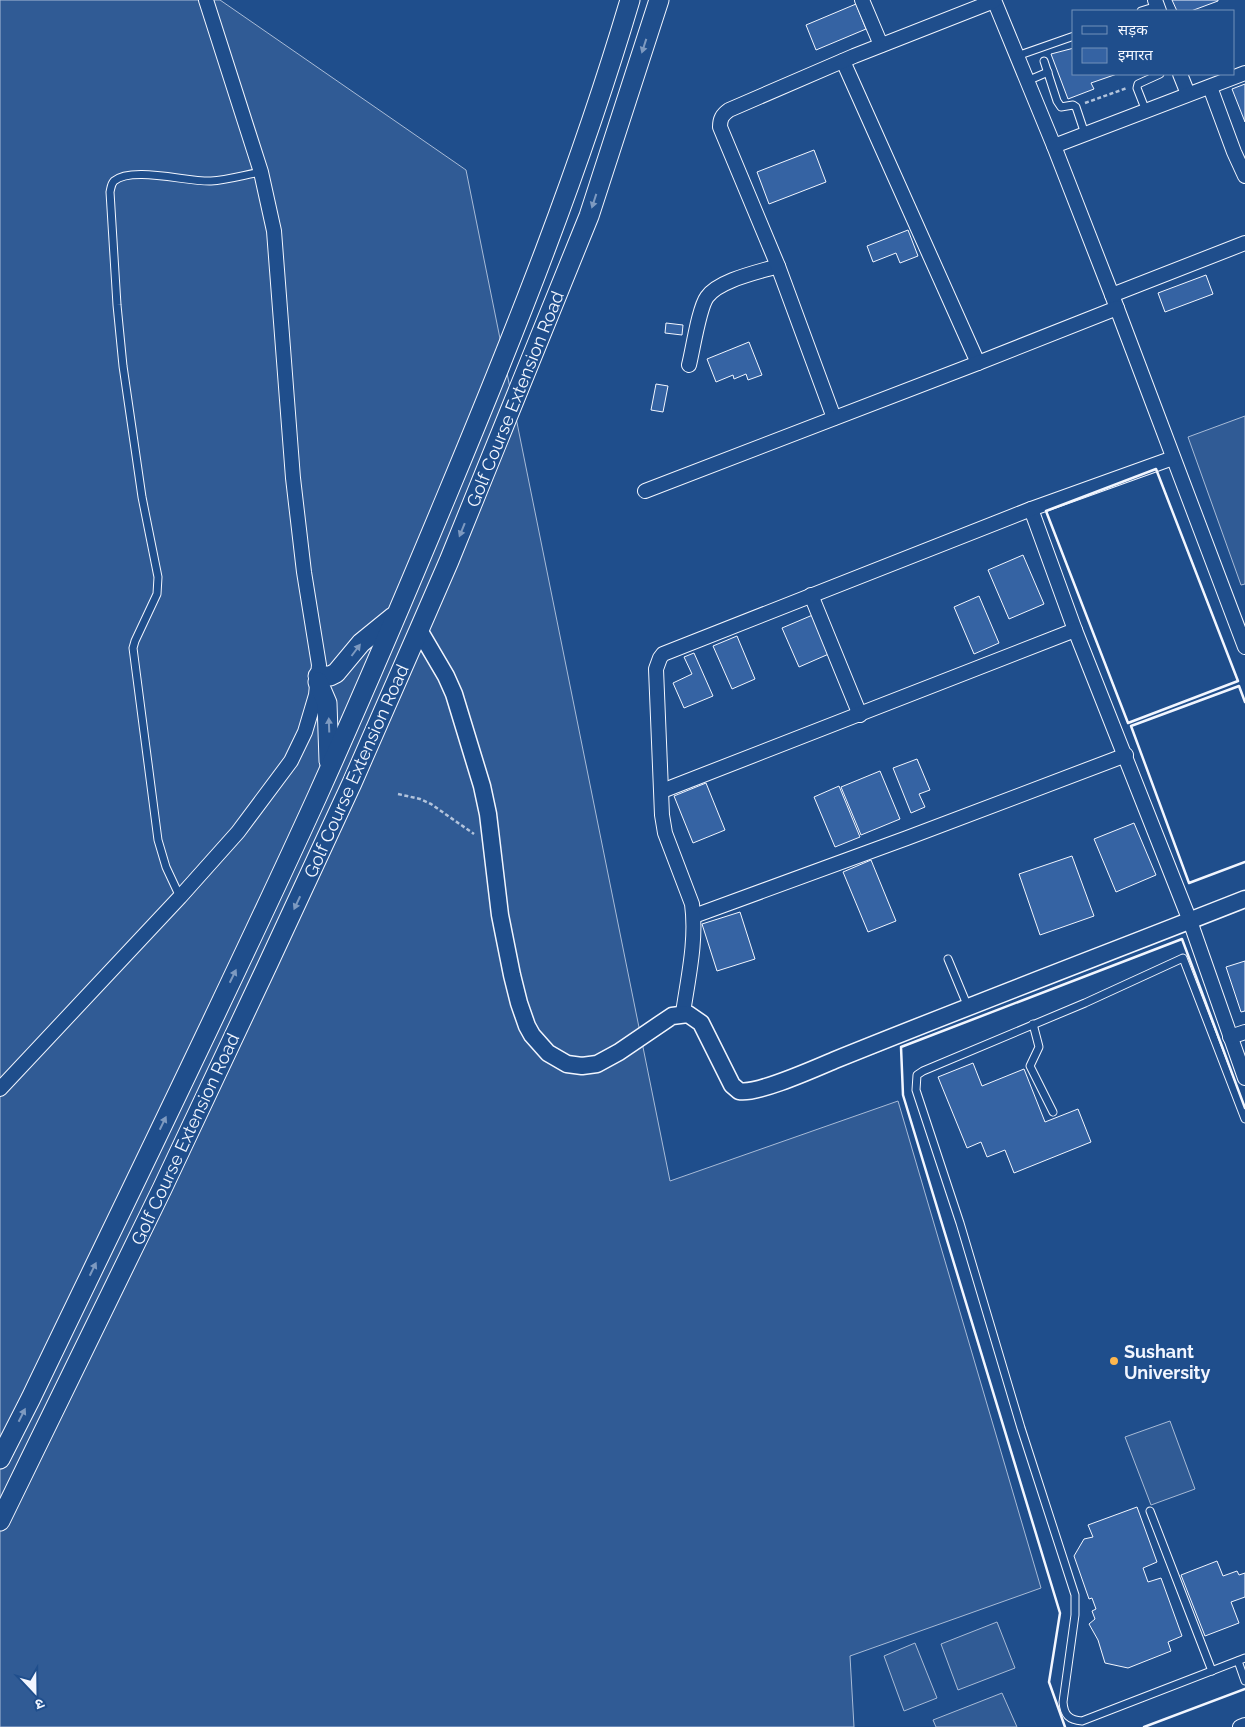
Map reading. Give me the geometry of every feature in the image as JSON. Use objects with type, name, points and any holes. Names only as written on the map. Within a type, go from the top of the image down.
[{"type":"main road","name":"Golf Course Extension Road","points":[[0,1459],[32,1398],[296,843],[396,616],[479,418],[562,206],[606,80],[630,0]]},
{"type":"main road","name":"Golf Course Extension Road","points":[[0,1521],[170,1171],[319,854],[419,630],[589,216],[659,0]]},
{"type":"main road","points":[[479,418],[503,429]]},
{"type":"main road","points":[[328,770],[328,712],[318,679],[336,673],[361,643],[396,616]]},
{"type":"main road","points":[[296,843],[319,854]]},
{"type":"street","points":[[0,1089],[180,898],[238,832],[291,761],[306,732],[314,704],[318,679],[318,655],[304,572],[293,478],[274,230],[261,172],[206,0]]},
{"type":"street","points":[[862,0],[881,45]]},
{"type":"street","points":[[834,418],[778,266],[720,127],[720,120],[724,113],[729,110],[881,45],[994,0],[1054,146],[1245,647]]},
{"type":"street","points":[[843,61],[978,364]]},
{"type":"street","points":[[1054,146],[1245,73]]},
{"type":"street","points":[[1180,75],[1188,94]]},
{"type":"street","points":[[1210,87],[1245,176]]},
{"type":"street","points":[[645,491],[978,364],[1245,243]]},
{"type":"street","points":[[689,365],[702,309],[707,297],[716,288],[726,283],[778,266]]},
{"type":"street","points":[[683,1013],[692,948],[694,916],[684,881],[665,833],[656,669],[663,654],[676,647],[1031,509],[1173,458]]},
{"type":"street","points":[[1031,509],[1075,630],[1126,754],[1190,921],[1245,1078]]},
{"type":"street","points":[[811,595],[860,715]]},
{"type":"street","points":[[419,630],[446,676],[454,694],[486,800],[500,915],[519,1003],[527,1026],[539,1044],[548,1053],[567,1064],[582,1066],[597,1064],[619,1052],[672,1016],[683,1013],[688,1014],[701,1023],[732,1085],[739,1092],[751,1092],[804,1073],[1245,899]]},
{"type":"street","points":[[662,792],[1075,630]]},
{"type":"street","points":[[694,916],[907,838],[1126,754]]},
{"type":"street","points":[[1230,1037],[1245,1032]]},
{"type":"street","points":[[1240,1727],[1245,1725]]},
{"type":"lane","points":[[1144,10],[1157,6]]},
{"type":"lane","points":[[1017,56],[1072,37]]},
{"type":"lane","points":[[1044,61],[1057,101],[1061,107],[1073,105],[1076,107],[1085,134]]},
{"type":"lane","points":[[1027,81],[1048,72]]},
{"type":"lane","points":[[1146,111],[1137,88],[1138,84],[1158,75]]},
{"type":"lane","points":[[180,898],[166,867],[156,830],[133,648],[134,641],[157,594],[158,577],[142,497],[123,366],[110,192],[111,184],[114,181],[142,174],[210,181],[261,172]]},
{"type":"lane","points":[[1245,1120],[1183,958],[1085,1003],[923,1070],[917,1075],[915,1083],[960,1223],[1021,1428],[1075,1594],[1075,1615],[1063,1709],[1068,1717],[1073,1720],[1082,1721],[1241,1660],[1245,1681]]},
{"type":"lane","points":[[948,959],[968,1007]]},
{"type":"lane","points":[[1033,1024],[1039,1047],[1030,1066],[1053,1112]]},
{"type":"lane","points":[[1150,1511],[1212,1670]]},
{"type":"path","points":[[1076,107],[1138,84]]},
{"type":"path","points":[[398,794],[420,799],[431,804],[492,846]]},
{"type":"shaded area","points":[[0,0],[220,0],[466,170],[670,1181],[898,1101],[1041,1588],[850,1656],[854,1727],[0,1727]]},
{"type":"shaded area","points":[[1245,416],[1245,584],[1241,585],[1188,437]]},
{"type":"shaded area","points":[[1170,1421],[1195,1489],[1151,1505],[1125,1437]]},
{"type":"shaded area","points":[[997,1622],[1015,1668],[958,1690],[941,1644]]},
{"type":"shaded area","points":[[915,1643],[937,1698],[904,1711],[884,1656]]},
{"type":"shaded area","points":[[1002,1693],[1017,1727],[936,1727],[933,1720]]},
{"type":"building","points":[[1172,0],[1218,0],[1194,10],[1177,10]]},
{"type":"building","points":[[856,4],[866,29],[816,50],[806,25]]},
{"type":"building","points":[[1072,49],[1072,75],[1114,75],[1091,83],[1094,89],[1068,99],[1051,54]]},
{"type":"building","points":[[1245,84],[1245,122],[1232,89]]},
{"type":"building","points":[[814,150],[826,182],[769,204],[757,172]]},
{"type":"building","points":[[908,230],[918,256],[900,263],[896,253],[873,262],[867,246]]},
{"type":"building","points":[[1206,275],[1213,294],[1165,312],[1158,293]]},
{"type":"building","points":[[666,323],[683,325],[682,335],[665,333]]},
{"type":"building","points":[[749,342],[762,375],[748,380],[746,374],[734,379],[733,375],[716,382],[707,359]]},
{"type":"building","points":[[656,384],[668,386],[663,412],[651,410]]},
{"type":"building","points":[[1023,555],[1044,604],[1009,619],[988,570]]},
{"type":"building","points":[[979,596],[999,643],[974,654],[954,607]]},
{"type":"building","points":[[815,614],[831,653],[799,667],[782,628]]},
{"type":"building","points":[[737,636],[755,679],[732,689],[713,646]]},
{"type":"building","points":[[694,653],[713,696],[684,708],[673,683],[692,674],[684,657]]},
{"type":"building","points":[[917,759],[930,790],[919,794],[925,807],[911,813],[893,768]]},
{"type":"building","points":[[880,771],[900,819],[861,835],[841,787]]},
{"type":"building","points":[[706,783],[725,830],[693,843],[674,796]]},
{"type":"building","points":[[839,786],[860,837],[835,847],[814,797]]},
{"type":"building","points":[[1134,823],[1156,875],[1116,892],[1094,839]]},
{"type":"building","points":[[1072,856],[1094,916],[1040,935],[1019,874]]},
{"type":"building","points":[[871,860],[896,921],[868,932],[843,872]]},
{"type":"building","points":[[740,912],[755,959],[717,971],[702,924]]},
{"type":"building","points":[[1245,961],[1245,1011],[1241,1012],[1226,967]]},
{"type":"building","points":[[973,1063],[982,1086],[1024,1069],[1045,1122],[1078,1109],[1091,1142],[1014,1173],[1005,1150],[987,1157],[981,1142],[967,1148],[938,1077]]},
{"type":"building","points":[[1137,1507],[1157,1562],[1143,1568],[1148,1582],[1161,1578],[1182,1636],[1168,1642],[1171,1651],[1128,1668],[1105,1663],[1098,1640],[1089,1624],[1095,1619],[1092,1611],[1096,1609],[1092,1598],[1089,1599],[1074,1556],[1084,1539],[1093,1537],[1088,1525]]},
{"type":"building","points":[[1217,1561],[1223,1576],[1237,1571],[1239,1575],[1245,1573],[1245,1597],[1231,1602],[1239,1623],[1205,1636],[1181,1575]]},
{"type":"wall","points":[[1156,469],[1238,681],[1128,723],[1046,511],[1156,469]]},
{"type":"wall","points":[[1245,702],[1239,686],[1131,726],[1189,883],[1245,862]]},
{"type":"wall","points":[[1065,1727],[1049,1682],[1060,1613],[903,1095],[901,1047],[1182,939],[1245,1108]]},
{"type":"wall","points":[[1144,1727],[1245,1689]]},
{"type":"place","name":"Sushant University","points":[[1114,1361]]}]
